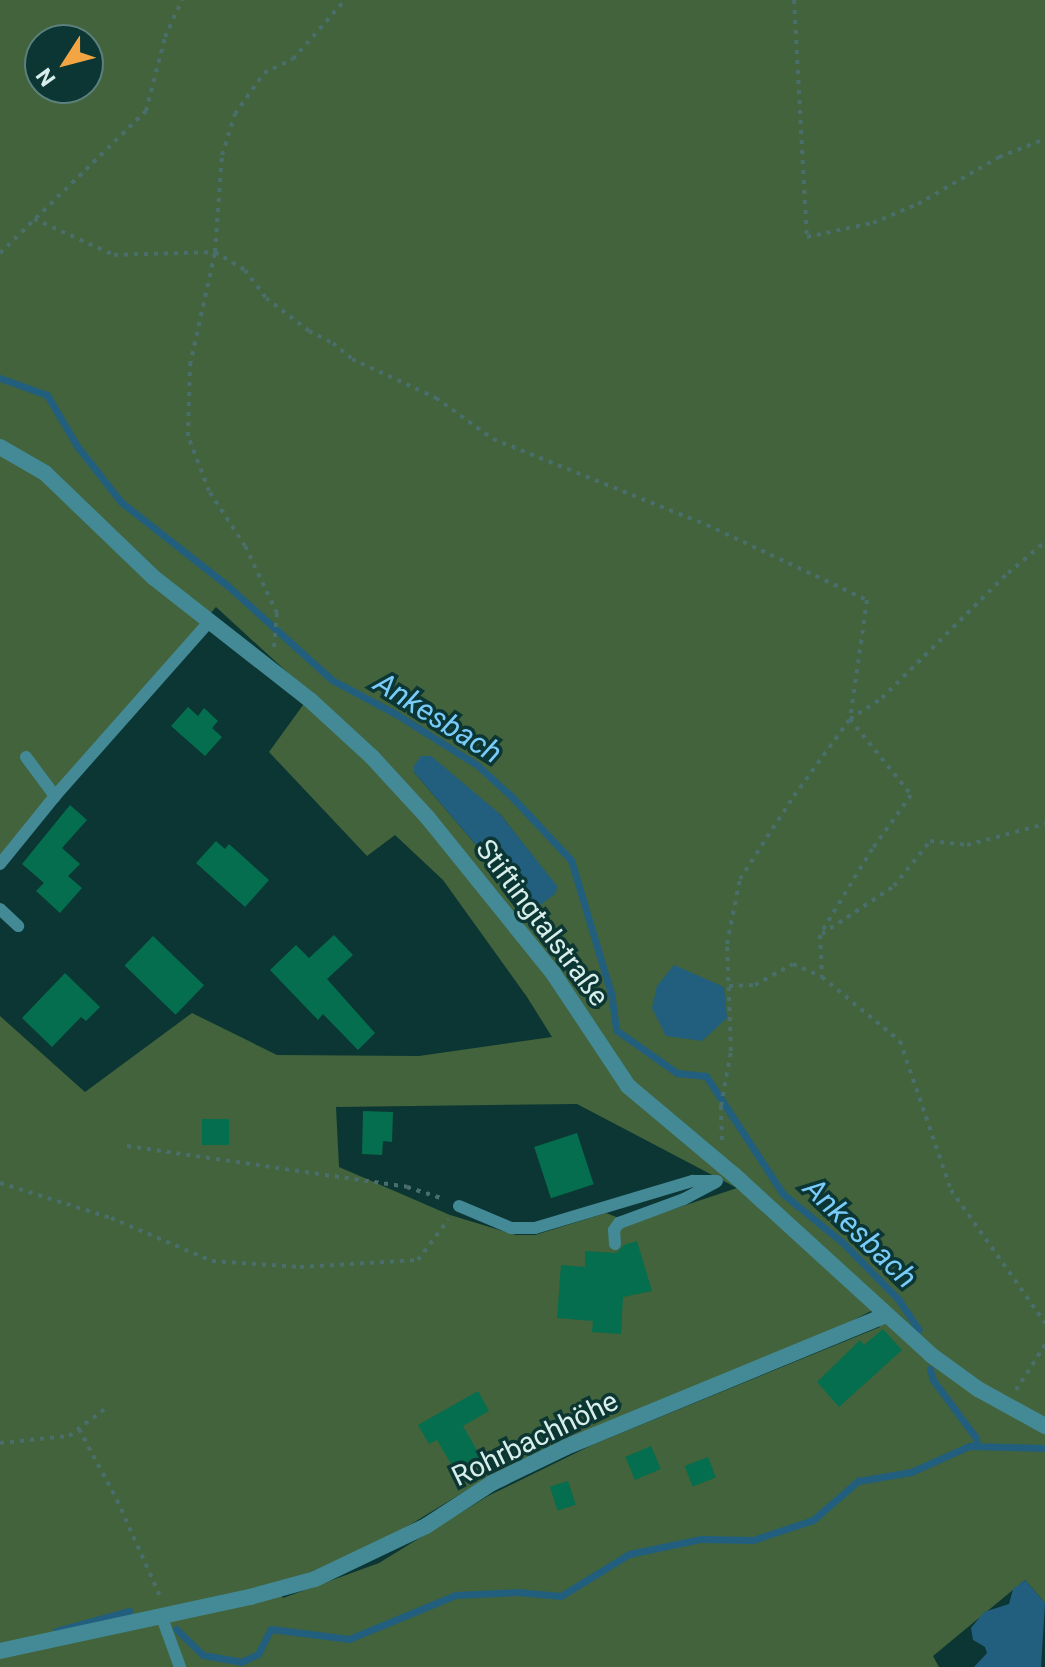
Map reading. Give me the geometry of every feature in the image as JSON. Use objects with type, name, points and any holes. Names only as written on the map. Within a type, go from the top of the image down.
[{"type":"street","name":"Stiftingtalstraße","points":[[0,447],[45,473],[153,577],[310,700],[372,757],[428,818],[553,973],[628,1086],[886,1315],[966,1381],[1045,1426]]},
{"type":"street","name":"Rohrbachhöhe","points":[[0,1651],[315,1579],[426,1526],[492,1483],[566,1447],[886,1315]]},
{"type":"lane","points":[[0,864],[55,796],[208,623]]},
{"type":"lane","points":[[26,757],[55,796]]},
{"type":"lane","points":[[0,909],[18,926]]},
{"type":"lane","points":[[459,1206],[511,1228],[535,1228],[724,1173]]},
{"type":"lane","points":[[615,1244],[614,1230],[619,1223],[684,1199],[724,1173]]},
{"type":"lane","points":[[164,1615],[180,1667]]},
{"type":"path","points":[[0,253],[146,111],[165,37],[182,0]]},
{"type":"path","points":[[276,644],[277,613],[245,546],[209,491],[188,436],[190,365],[215,252],[222,155],[235,114],[264,73],[293,59],[345,0]]},
{"type":"path","points":[[794,0],[807,237],[873,223],[918,204],[999,157],[1045,139]]},
{"type":"path","points":[[34,219],[114,255],[215,252],[245,270],[266,298],[309,331],[333,343],[352,359],[436,398],[493,439],[707,525],[867,600],[850,719],[911,795],[872,849],[820,935],[822,977]]},
{"type":"path","points":[[724,1173],[721,1106],[731,1051],[727,944],[740,879],[850,719],[882,698],[1008,573],[1045,542]]},
{"type":"path","points":[[820,935],[894,886],[930,841],[967,845],[1045,824]]},
{"type":"path","points":[[728,986],[755,985],[793,964],[822,977],[900,1041],[951,1190],[1045,1323]]},
{"type":"path","points":[[0,1183],[111,1218],[212,1261],[300,1267],[418,1260],[459,1206],[407,1187],[127,1146]]},
{"type":"path","points":[[1007,1405],[1045,1345]]},
{"type":"path","points":[[0,1443],[69,1436],[106,1408]]},
{"type":"path","points":[[79,1429],[117,1500],[164,1615]]},
{"type":"green space","points":[[0,0],[1045,0],[1045,1603],[1025,1580],[933,1656],[939,1667],[0,1667],[0,1016],[85,1092],[192,1013],[277,1055],[419,1056],[552,1037],[443,880],[395,835],[367,856],[269,752],[311,694],[216,607],[0,856]],"holes":[[[414,772],[500,814],[556,886],[527,905]],[[577,1104],[737,1188],[632,1223],[606,1213],[535,1235],[516,1235],[450,1215],[339,1167],[336,1107]],[[871,1311],[880,1327],[592,1445],[488,1496],[379,1563],[283,1598],[274,1584],[323,1568],[380,1543],[485,1479],[815,1340]]]},
{"type":"water","points":[[421,756],[431,756],[500,814],[557,886],[556,893],[535,909],[527,905],[414,772],[414,766]]},
{"type":"water","points":[[674,965],[724,987],[727,1018],[702,1041],[666,1036],[652,1008],[657,986]]},
{"type":"water","points":[[1025,1580],[1045,1603],[1041,1667],[974,1667],[987,1653],[985,1647],[973,1640],[971,1628],[984,1612],[1009,1604],[1013,1589]]},
{"type":"building","points":[[188,707],[198,716],[204,708],[218,721],[212,728],[222,737],[205,756],[171,726]]},
{"type":"building","points":[[70,805],[87,820],[62,848],[80,864],[68,876],[82,888],[60,913],[36,891],[44,883],[22,864]]},
{"type":"building","points":[[216,841],[225,849],[229,844],[269,880],[245,907],[196,863]]},
{"type":"building","points":[[334,935],[353,955],[327,979],[375,1033],[358,1050],[323,1014],[318,1020],[270,970],[296,945],[309,958]]},
{"type":"building","points":[[153,936],[204,985],[176,1015],[125,965]]},
{"type":"building","points":[[65,973],[100,1007],[86,1021],[81,1017],[52,1047],[22,1018]]},
{"type":"building","points":[[363,1111],[393,1112],[392,1142],[383,1141],[382,1155],[362,1154]]},
{"type":"building","points":[[202,1119],[229,1119],[229,1145],[202,1145]]},
{"type":"building","points":[[577,1133],[594,1184],[551,1198],[534,1147]]},
{"type":"building","points":[[637,1241],[652,1291],[623,1297],[621,1334],[592,1332],[593,1321],[557,1318],[561,1265],[585,1267],[585,1251],[616,1253],[624,1245]]},
{"type":"building","points":[[883,1329],[902,1350],[839,1407],[817,1382],[860,1340],[864,1345]]},
{"type":"building","points":[[478,1391],[489,1411],[463,1426],[483,1461],[458,1476],[437,1440],[429,1444],[418,1425]]},
{"type":"building","points":[[651,1446],[661,1469],[635,1480],[625,1457]]},
{"type":"building","points":[[708,1457],[716,1478],[693,1486],[685,1466]]},
{"type":"building","points":[[568,1481],[576,1505],[558,1511],[550,1487]]},
{"type":"waterway","name":"Ankesbach","points":[[0,378],[47,395],[77,446],[121,502],[228,586],[332,680],[396,714],[477,765],[512,797],[571,860],[611,993],[616,1030],[677,1073],[706,1076],[783,1194],[842,1242],[898,1299],[919,1330]]},
{"type":"waterway","name":"Ankesbach","points":[[930,1369],[933,1380],[976,1438],[977,1446]]},
{"type":"waterway","points":[[176,1629],[203,1655],[241,1662],[258,1654],[271,1629],[349,1639],[456,1595],[517,1592],[561,1596],[629,1554],[701,1539],[753,1540],[813,1520],[858,1481],[911,1472],[969,1446],[1045,1448]]},
{"type":"waterway","points":[[56,1631],[129,1611]]}]
